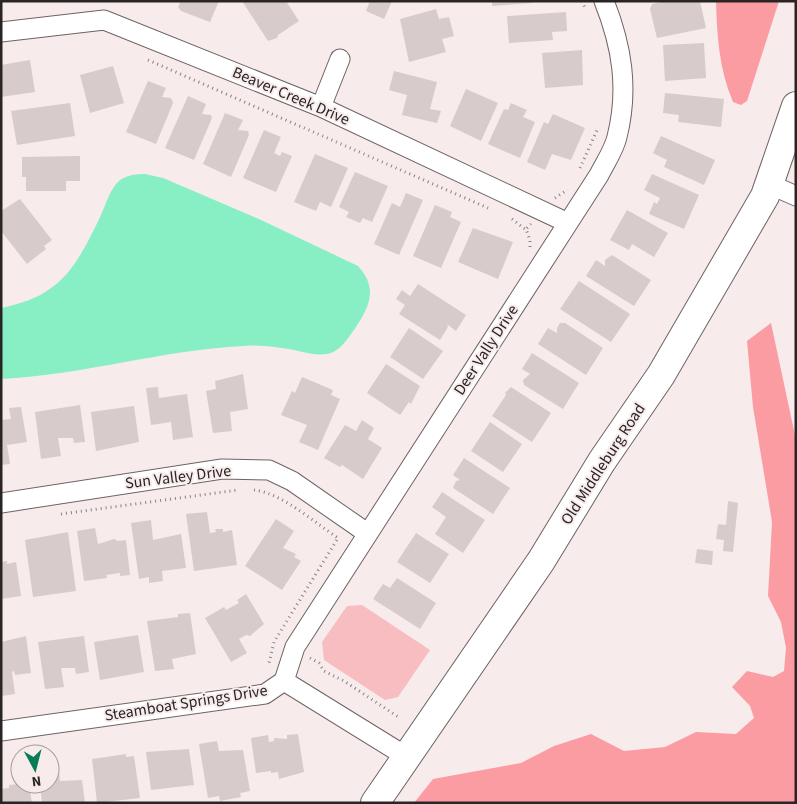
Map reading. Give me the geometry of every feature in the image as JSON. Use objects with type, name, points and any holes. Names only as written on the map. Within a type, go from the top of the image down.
[{"type":"main road","name":"Old Middleburg Road","points":[[375,803],[541,560],[602,461],[661,375],[765,196],[796,106]]},
{"type":"street","name":"Deer Vally Drive","points":[[284,681],[295,647],[360,528],[568,223],[599,175],[617,138],[625,90],[621,52],[604,1]]},
{"type":"street","name":"Beaver Creek Drive","points":[[1,32],[104,20],[321,107],[568,223]]},
{"type":"street","points":[[321,107],[340,59]]},
{"type":"street","points":[[769,184],[796,196]]},
{"type":"street","name":"Sun Valley Drive","points":[[1,503],[222,469],[269,470],[292,481],[360,528]]},
{"type":"street","name":"Steamboat Springs Drive","points":[[1,732],[265,694],[284,681],[406,757]]},
{"type":"path","points":[[582,1],[588,13]]},
{"type":"path","points":[[145,58],[493,210]]},
{"type":"path","points":[[576,176],[599,124]]},
{"type":"path","points":[[526,229],[572,183]]},
{"type":"path","points":[[510,218],[526,229],[530,240],[528,254]]},
{"type":"path","points":[[59,515],[245,489]]},
{"type":"path","points":[[252,490],[270,494],[343,540],[360,528]]},
{"type":"path","points":[[269,664],[274,642],[338,538]]},
{"type":"shaded area","points":[[716,1],[779,1],[747,101],[741,105],[733,102],[728,90],[718,40]]},
{"type":"shaded area","points":[[145,174],[163,178],[261,220],[358,266],[368,282],[369,298],[364,314],[345,342],[333,352],[327,354],[314,354],[267,346],[213,348],[62,373],[1,379],[1,308],[34,298],[59,282],[74,265],[86,245],[116,184],[128,176]]},
{"type":"shaded area","points":[[771,323],[796,440],[796,803],[414,803],[433,779],[521,763],[554,746],[591,734],[624,751],[665,747],[696,732],[736,734],[754,718],[750,706],[732,687],[747,671],[773,677],[784,671],[786,648],[781,622],[768,596],[772,522],[753,407],[747,341]]},
{"type":"shaded area","points":[[362,605],[430,650],[398,697],[385,700],[324,660],[322,642],[347,606]]},
{"type":"building","points":[[181,1],[219,1],[210,22],[181,11],[178,7]]},
{"type":"building","points":[[242,1],[286,1],[299,21],[278,35],[277,38],[268,41]]},
{"type":"building","points":[[370,1],[392,1],[384,19],[366,11]]},
{"type":"building","points":[[492,1],[532,1],[532,3],[492,6]]},
{"type":"building","points":[[666,1],[700,1],[706,28],[657,38],[650,9],[652,4]]},
{"type":"building","points":[[436,9],[439,19],[449,17],[454,36],[442,39],[446,52],[409,62],[400,19]]},
{"type":"building","points":[[566,12],[567,31],[552,32],[553,40],[509,43],[507,16]]},
{"type":"building","points":[[704,43],[706,78],[665,81],[663,45]]},
{"type":"building","points":[[582,50],[583,85],[545,88],[542,53]]},
{"type":"building","points":[[30,60],[35,92],[1,97],[1,65]]},
{"type":"building","points":[[113,66],[124,103],[90,113],[80,75]]},
{"type":"building","points":[[394,71],[437,82],[430,109],[441,111],[437,123],[402,115],[407,95],[389,90]]},
{"type":"building","points":[[148,81],[166,88],[162,97],[171,98],[173,103],[156,144],[126,132]]},
{"type":"building","points":[[466,89],[498,103],[481,141],[450,126]]},
{"type":"building","points":[[665,93],[724,99],[721,127],[678,122],[679,115],[663,113]]},
{"type":"building","points":[[188,96],[206,104],[202,114],[211,115],[212,118],[194,160],[165,148]]},
{"type":"building","points":[[70,103],[75,136],[17,145],[11,111]]},
{"type":"building","points":[[511,103],[527,110],[523,117],[535,122],[520,158],[488,144],[504,109],[508,110]]},
{"type":"building","points":[[225,113],[243,120],[238,130],[248,131],[249,135],[231,177],[203,164]]},
{"type":"building","points":[[553,114],[585,128],[571,160],[552,154],[545,170],[527,162],[544,122],[548,124]]},
{"type":"building","points":[[264,130],[281,137],[274,153],[280,156],[282,152],[292,156],[276,192],[243,178]]},
{"type":"building","points":[[661,136],[715,160],[704,185],[664,167],[667,160],[653,153]]},
{"type":"building","points":[[315,154],[348,168],[331,207],[320,202],[316,211],[294,202]]},
{"type":"building","points":[[80,156],[80,181],[66,181],[66,191],[26,191],[26,177],[22,177],[22,157]]},
{"type":"building","points":[[355,172],[388,186],[372,222],[363,218],[360,223],[346,217],[349,212],[339,207]]},
{"type":"building","points":[[652,174],[699,195],[684,229],[649,214],[654,202],[657,204],[660,198],[644,190]]},
{"type":"building","points":[[406,193],[423,200],[399,255],[374,244],[392,203],[400,207]]},
{"type":"building","points":[[20,199],[52,240],[44,246],[46,249],[27,264],[1,231],[1,211]]},
{"type":"building","points":[[435,205],[452,212],[450,217],[461,222],[441,268],[413,256]]},
{"type":"building","points":[[627,210],[668,233],[654,257],[632,244],[629,250],[610,240]]},
{"type":"building","points":[[473,228],[513,242],[498,279],[458,262]]},
{"type":"building","points":[[612,255],[651,280],[634,306],[586,276],[596,260],[605,266],[605,260]]},
{"type":"building","points":[[579,281],[630,314],[611,342],[560,309]]},
{"type":"building","points":[[418,284],[466,315],[456,331],[447,324],[448,327],[440,340],[399,314],[405,305],[396,299],[402,290],[410,296]]},
{"type":"building","points":[[560,323],[565,323],[603,348],[586,375],[538,344],[548,328],[557,333]]},
{"type":"building","points":[[409,328],[443,351],[423,379],[390,357]]},
{"type":"building","points":[[532,353],[579,383],[563,409],[524,385],[523,380],[530,374],[522,369]]},
{"type":"building","points":[[386,364],[420,386],[411,404],[409,402],[400,415],[367,393]]},
{"type":"building","points":[[243,374],[248,409],[230,412],[232,431],[213,433],[206,391],[216,389],[215,381]]},
{"type":"building","points":[[302,377],[333,390],[331,395],[340,399],[318,450],[299,442],[307,425],[281,415],[292,391],[295,393]]},
{"type":"building","points":[[158,387],[159,398],[187,394],[193,437],[173,440],[171,422],[151,425],[146,388]]},
{"type":"building","points":[[511,387],[551,413],[532,442],[492,416],[506,395],[505,393]]},
{"type":"building","points":[[80,405],[85,442],[74,443],[73,438],[58,438],[61,456],[41,459],[35,412]]},
{"type":"building","points":[[134,406],[139,442],[96,451],[91,412]]},
{"type":"building","points":[[21,407],[27,442],[7,445],[10,464],[1,465],[1,420],[11,419],[9,408]]},
{"type":"building","points":[[362,420],[374,428],[368,439],[382,448],[363,479],[342,465],[340,467],[324,458],[345,425],[356,431]]},
{"type":"building","points":[[490,422],[522,444],[503,472],[471,451]]},
{"type":"building","points":[[464,458],[510,488],[493,514],[453,488],[456,481],[460,480],[453,475]]},
{"type":"building","points":[[442,492],[485,520],[463,553],[435,534],[446,517],[432,507]]},
{"type":"building","points":[[728,501],[738,503],[733,552],[723,551],[724,540],[716,539],[718,524],[726,525]]},
{"type":"building","points":[[207,512],[210,533],[216,532],[215,529],[223,529],[223,532],[232,530],[237,565],[194,571],[186,514]]},
{"type":"building","points":[[276,519],[294,531],[283,548],[296,554],[294,557],[301,561],[282,590],[245,566]]},
{"type":"building","points":[[151,520],[153,540],[181,534],[186,568],[162,571],[163,581],[149,583],[149,577],[139,579],[131,523]]},
{"type":"building","points":[[95,528],[98,544],[114,539],[118,541],[126,540],[130,575],[120,576],[120,573],[106,575],[107,578],[84,581],[77,531]]},
{"type":"building","points":[[68,532],[76,591],[33,597],[25,540]]},
{"type":"building","points":[[416,533],[449,554],[430,583],[397,562]]},
{"type":"building","points":[[697,549],[713,551],[712,565],[695,563]]},
{"type":"building","points":[[7,561],[7,564],[16,562],[21,596],[1,599],[1,562]]},
{"type":"building","points":[[397,578],[436,603],[420,629],[373,599],[383,584],[390,588]]},
{"type":"building","points":[[246,594],[264,624],[250,636],[246,635],[239,639],[247,653],[231,662],[205,618],[224,607],[226,610],[239,603],[237,600]]},
{"type":"building","points":[[190,613],[196,654],[172,659],[174,669],[155,671],[147,621],[178,617],[178,614]]},
{"type":"building","points":[[138,635],[144,672],[100,680],[94,642]]},
{"type":"building","points":[[26,636],[31,673],[15,675],[14,671],[12,672],[15,694],[1,696],[1,642]]},
{"type":"building","points":[[84,636],[89,672],[76,674],[75,668],[61,668],[64,687],[45,689],[38,642]]},
{"type":"building","points":[[298,734],[304,772],[279,779],[278,772],[256,773],[251,738],[268,735],[269,742],[274,741],[274,738],[287,739],[287,735]]},
{"type":"building","points":[[217,741],[219,751],[243,750],[250,791],[240,793],[241,797],[220,801],[219,796],[208,798],[199,744]]},
{"type":"building","points":[[189,749],[194,785],[151,790],[146,752]]},
{"type":"building","points":[[126,754],[126,757],[134,756],[140,798],[97,803],[92,759]]},
{"type":"building","points":[[82,780],[85,803],[42,803],[41,794],[60,794],[60,781]]},
{"type":"building","points":[[9,785],[10,794],[30,794],[32,803],[1,803],[1,789],[9,788]]}]
